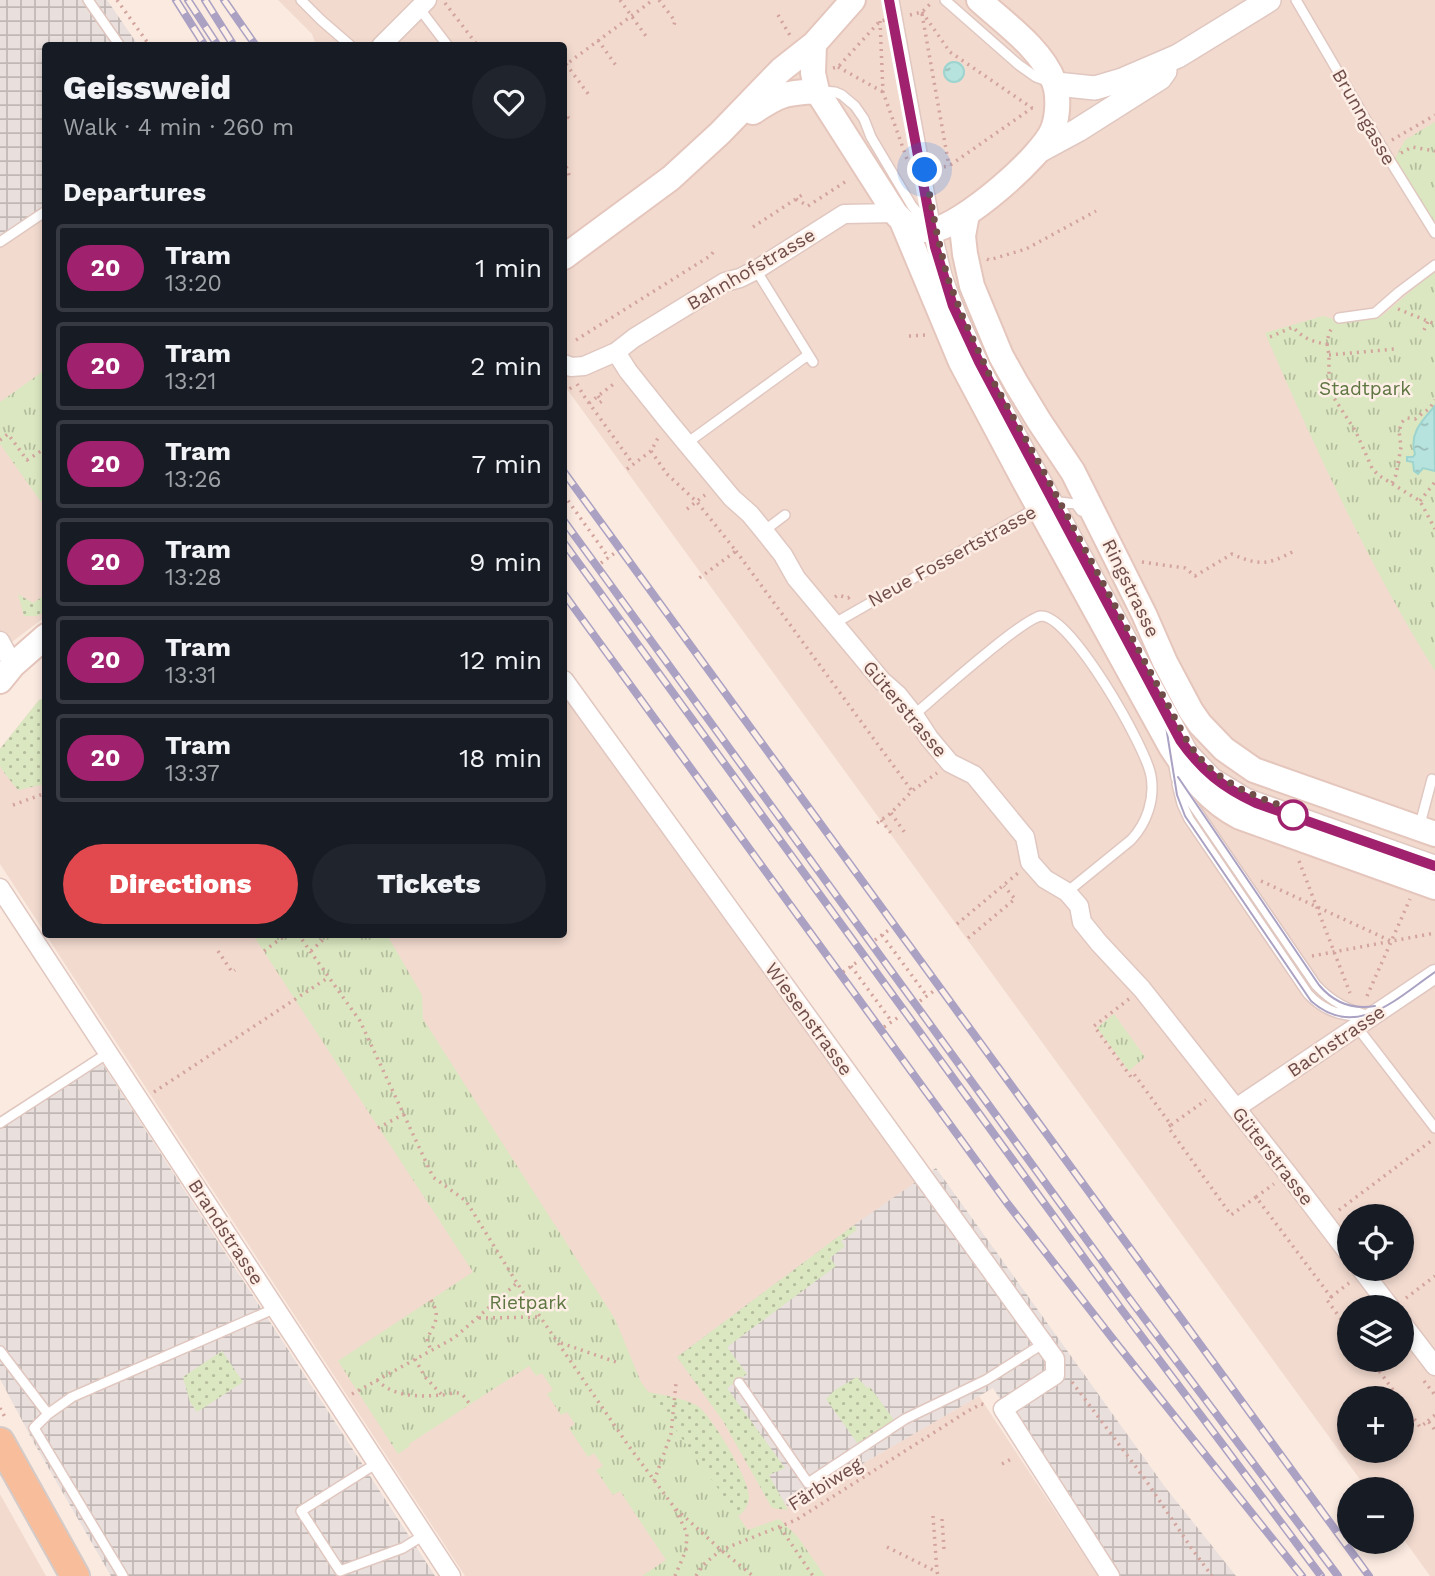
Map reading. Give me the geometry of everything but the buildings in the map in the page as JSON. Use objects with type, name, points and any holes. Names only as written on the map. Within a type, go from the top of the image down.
[{"type":"main road","points":[[567,255],[671,178],[720,134],[781,70],[814,44],[853,0]]},
{"type":"main road","points":[[898,217],[923,229],[936,229],[967,214],[1041,149],[1053,130],[1057,110],[1056,84],[1047,66],[1023,39],[979,0]]},
{"type":"main road","points":[[720,134],[776,97],[789,92],[817,91],[813,73],[814,44]]},
{"type":"main road","name":"Ringstrasse","points":[[817,91],[898,217],[961,362],[1049,504],[1171,747],[1190,775],[1203,790],[1230,812],[1424,888]]},
{"type":"main road","name":"Ringstrasse","points":[[967,214],[963,236],[970,275],[1001,356],[1033,412],[1073,472],[1191,711],[1214,740],[1257,771],[1427,831]]},
{"type":"main road","points":[[6,673],[41,646]]},
{"type":"main road","points":[[0,1442],[75,1576]]},
{"type":"street","points":[[1056,84],[1095,88],[1122,80],[1178,56],[1269,0]]},
{"type":"street","points":[[386,42],[430,3]]},
{"type":"street","points":[[1041,149],[1078,130],[1160,78],[1178,56]]},
{"type":"street","name":"Bahnhofstrasse","points":[[567,365],[584,366],[616,352],[725,282],[756,270],[844,214],[898,217]]},
{"type":"street","name":"Güterstrasse","points":[[616,352],[628,371],[732,498],[764,531],[783,555],[796,578],[882,681],[898,695],[950,763],[974,775],[1025,837],[1030,862],[1045,879],[1067,891],[1079,906],[1082,922],[1142,989],[1337,1238]]},
{"type":"street","points":[[0,641],[6,673]]},
{"type":"street","name":"Wiesenstrasse","points":[[567,684],[1055,1359]]},
{"type":"street","name":"Brandstrasse","points":[[0,888],[451,1576]]},
{"type":"street","name":"Bachstrasse","points":[[1236,1108],[1435,974]]},
{"type":"street","points":[[1363,1281],[1385,1295]]},
{"type":"street","points":[[1414,1339],[1435,1366]]},
{"type":"street","points":[[1055,1359],[1055,1375],[1003,1409],[1110,1576]]},
{"type":"lane","points":[[88,0],[117,42]]},
{"type":"lane","points":[[300,0],[346,42]]},
{"type":"lane","points":[[894,0],[936,229],[947,276],[962,315],[1049,504],[1192,749],[1208,767],[1228,783],[1260,798],[1435,860]]},
{"type":"lane","points":[[945,0],[1019,65],[1036,77],[1056,84]]},
{"type":"lane","name":"Brunngasse","points":[[1296,0],[1435,233]]},
{"type":"lane","points":[[430,3],[446,42]]},
{"type":"lane","points":[[817,91],[835,92],[855,106],[912,206],[936,229]]},
{"type":"lane","points":[[0,242],[42,214]]},
{"type":"lane","points":[[1339,318],[1375,313],[1435,265]]},
{"type":"lane","points":[[687,443],[811,359],[756,270]]},
{"type":"lane","points":[[962,315],[1001,356]]},
{"type":"lane","name":"Neue Fossertstrasse","points":[[835,623],[1049,504],[1076,504],[1093,525],[1104,533]]},
{"type":"lane","points":[[764,531],[785,515]]},
{"type":"lane","points":[[914,715],[1022,626],[1041,617],[1055,621],[1093,665],[1112,696],[1143,752],[1151,774],[1152,786],[1148,811],[1139,831],[1067,891]]},
{"type":"lane","points":[[1160,692],[1176,778],[1316,985],[1326,996],[1365,1022],[1435,1128]]},
{"type":"lane","points":[[1427,831],[1432,779]]},
{"type":"lane","points":[[0,1123],[108,1053]]},
{"type":"lane","points":[[123,1576],[34,1428],[72,1397],[276,1308]]},
{"type":"lane","points":[[738,1383],[808,1483],[905,1419],[986,1380],[1044,1343]]},
{"type":"lane","points":[[0,1351],[48,1414]]},
{"type":"lane","points":[[377,1463],[301,1511],[320,1541],[340,1571],[403,1548],[424,1535]]},
{"type":"path","points":[[117,0],[147,42]]},
{"type":"path","points":[[620,0],[648,39]]},
{"type":"path","points":[[567,63],[653,0]]},
{"type":"path","points":[[659,0],[675,21],[674,25]]},
{"type":"path","points":[[922,12],[934,0]]},
{"type":"path","points":[[430,3],[474,42]]},
{"type":"path","points":[[922,12],[950,52],[1032,108],[949,166],[933,76],[922,12]]},
{"type":"path","points":[[778,15],[788,33]]},
{"type":"path","points":[[883,92],[838,67],[880,21],[883,92],[908,162]]},
{"type":"path","points":[[598,40],[617,67]]},
{"type":"path","points":[[567,68],[589,95]]},
{"type":"path","points":[[1381,146],[1435,116]]},
{"type":"path","points":[[1389,159],[1412,147],[1435,151]]},
{"type":"path","points":[[567,169],[570,178]]},
{"type":"path","points":[[796,199],[808,206],[851,178]]},
{"type":"path","points":[[753,227],[802,195]]},
{"type":"path","points":[[981,256],[989,260],[1026,249],[1096,211]]},
{"type":"path","points":[[576,340],[710,256],[715,250]]},
{"type":"path","points":[[1385,304],[1435,324]]},
{"type":"path","points":[[1339,318],[1329,333],[1326,344],[1329,355],[1329,386],[1334,398],[1356,432],[1371,468],[1420,501],[1435,529]]},
{"type":"path","points":[[1424,330],[1428,321]]},
{"type":"path","points":[[1270,338],[1293,327],[1301,336],[1326,344]]},
{"type":"path","points":[[909,335],[936,334]]},
{"type":"path","points":[[1329,355],[1395,349]]},
{"type":"path","points":[[589,403],[624,377]]},
{"type":"path","points":[[567,391],[577,384],[583,397],[633,464]]},
{"type":"path","points":[[598,396],[602,401],[599,403]]},
{"type":"path","points":[[1392,483],[1401,447],[1399,431],[1402,422],[1407,418],[1415,419],[1430,408],[1435,400]]},
{"type":"path","points":[[0,440],[8,434],[27,460],[42,451]]},
{"type":"path","points":[[626,469],[651,451],[667,474],[697,502],[912,791]]},
{"type":"path","points":[[1420,501],[1435,482]]},
{"type":"path","points":[[567,499],[609,558]]},
{"type":"path","points":[[687,509],[697,502]]},
{"type":"path","points":[[698,579],[736,551]]},
{"type":"path","points":[[1137,564],[1142,562],[1185,568],[1195,576],[1232,554],[1252,563],[1275,561],[1294,551]]},
{"type":"path","points":[[601,563],[616,552]]},
{"type":"path","points":[[817,603],[838,595],[848,598],[860,591]]},
{"type":"path","points":[[891,834],[879,822],[912,791],[950,763]]},
{"type":"path","points":[[13,805],[42,794]]},
{"type":"path","points":[[891,813],[905,833]]},
{"type":"path","points":[[1299,860],[1350,993]]},
{"type":"path","points":[[957,924],[1030,862]]},
{"type":"path","points":[[1263,887],[1256,878],[1391,942]]},
{"type":"path","points":[[968,938],[1015,899],[1004,886]]},
{"type":"path","points":[[1367,996],[1391,942],[1424,888]]},
{"type":"path","points":[[875,940],[890,929]]},
{"type":"path","points":[[1316,965],[1310,956],[1435,933]]},
{"type":"path","points":[[883,935],[927,996]]},
{"type":"path","points":[[264,951],[282,938]]},
{"type":"path","points":[[301,938],[360,1021],[433,1177],[466,1201],[517,1283],[674,1507],[753,1576]]},
{"type":"path","points":[[311,951],[326,938]]},
{"type":"path","points":[[218,951],[232,972],[235,970]]},
{"type":"path","points":[[843,972],[860,960]]},
{"type":"path","points":[[851,966],[892,1021]]},
{"type":"path","points":[[141,1101],[329,977]]},
{"type":"path","points":[[1142,989],[1094,1026],[1131,1077],[1134,1074],[1171,1125]]},
{"type":"path","points":[[920,1001],[935,990]]},
{"type":"path","points":[[1344,991],[1375,995]]},
{"type":"path","points":[[884,1027],[901,1016]]},
{"type":"path","points":[[1221,1089],[1168,1127],[1231,1215],[1256,1197],[1331,1297]]},
{"type":"path","points":[[378,1128],[404,1114]]},
{"type":"path","points":[[1324,1221],[1435,1138]]},
{"type":"path","points":[[1408,1295],[1435,1276]]},
{"type":"path","points":[[1337,1314],[1327,1300],[1349,1281]]},
{"type":"path","points":[[338,1402],[454,1338],[517,1283]]},
{"type":"path","points":[[431,1300],[436,1308],[437,1319],[427,1339],[431,1351]]},
{"type":"path","points":[[477,1318],[541,1317]]},
{"type":"path","points":[[559,1342],[619,1363]]},
{"type":"path","points":[[415,1359],[425,1377],[442,1395]]},
{"type":"path","points":[[1055,1359],[1145,1479],[1212,1576]]},
{"type":"path","points":[[377,1380],[384,1387],[407,1395],[456,1393],[462,1395],[470,1404]]},
{"type":"path","points":[[654,1481],[671,1434],[676,1383]]},
{"type":"path","name":"Färbiweg","points":[[696,1576],[721,1550],[796,1520],[968,1411]]},
{"type":"path","points":[[1414,1419],[1420,1427],[1435,1415]]},
{"type":"path","points":[[1428,1421],[1435,1430]]},
{"type":"path","points":[[674,1507],[687,1533],[686,1550],[675,1576]]},
{"type":"path","points":[[933,1516],[938,1574]]},
{"type":"path","points":[[942,1519],[944,1549]]},
{"type":"path","points":[[780,1527],[813,1576]]},
{"type":"path","points":[[887,1547],[938,1574]]},
{"type":"shaded area","points":[[0,0],[107,0],[136,42],[42,42],[42,219],[0,242]]},
{"type":"shaded area","points":[[278,0],[1435,0],[1435,1576],[1430,1576],[1414,1554],[1414,1477],[1358,1477],[1348,1463],[1414,1463],[1414,1386],[1337,1386],[1337,1448],[567,389],[567,42],[315,42],[312,34]]},
{"type":"shaded area","points":[[42,219],[42,619],[0,651],[0,242]]},
{"type":"shaded area","points":[[567,698],[917,1181],[788,1507],[979,1396],[1098,1576],[465,1576],[48,938],[567,938]]},
{"type":"shaded area","points":[[42,699],[42,928],[0,864],[0,749]]},
{"type":"shaded area","points":[[96,1054],[435,1576],[111,1576],[0,1379],[0,1119]]},
{"type":"shaded area","points":[[936,1168],[1165,1487],[1236,1576],[1115,1576],[993,1388],[788,1507],[677,1357],[854,1225]]},
{"type":"shaded area","points":[[0,1494],[46,1576],[0,1576]]},
{"type":"green space","points":[[1435,122],[1435,227],[1393,162],[1405,140]]},
{"type":"green space","name":"Stadtpark","points":[[1435,270],[1435,671],[1387,589],[1344,505],[1265,333],[1323,316],[1344,322],[1382,316]]},
{"type":"green space","points":[[42,372],[41,502],[0,444],[0,402]]},
{"type":"green space","points":[[18,594],[33,603],[42,597],[42,614],[24,616]]},
{"type":"green space","points":[[42,699],[42,785],[18,790],[0,766],[0,749]]},
{"type":"green space","name":"Rietpark","points":[[255,938],[389,938],[422,995],[423,1019],[615,1319],[641,1382],[748,1530],[779,1519],[797,1536],[825,1576],[642,1576],[666,1560],[620,1491],[613,1495],[596,1470],[603,1466],[594,1453],[588,1457],[569,1428],[575,1424],[567,1412],[561,1415],[547,1394],[553,1390],[542,1373],[536,1376],[529,1366],[409,1444],[410,1446],[398,1454],[338,1361],[473,1272]]},
{"type":"green space","points":[[1114,1014],[1145,1057],[1129,1071],[1097,1028]]},
{"type":"green space","points":[[854,1225],[857,1230],[841,1241],[845,1246],[830,1258],[836,1266],[727,1347],[747,1374],[727,1388],[785,1468],[769,1475],[788,1510],[772,1508],[723,1421],[677,1357]]},
{"type":"green space","points":[[222,1351],[243,1382],[197,1412],[190,1402],[183,1377]]},
{"type":"green space","points":[[857,1377],[867,1388],[870,1387],[894,1420],[858,1444],[826,1399],[835,1390]]},
{"type":"green space","points":[[637,1390],[695,1404],[714,1425],[738,1466],[748,1490],[746,1507],[729,1524]]},
{"type":"water","points":[[950,62],[958,62],[964,72],[958,82],[950,82],[944,76],[944,68]]},
{"type":"water","points":[[1434,407],[1435,471],[1423,468],[1418,474],[1414,471],[1413,462],[1407,461],[1407,457],[1413,457],[1415,454],[1415,434]]},
{"type":"tram line","points":[[889,0],[935,247],[953,306],[979,362],[1180,740],[1205,769],[1224,784],[1257,803],[1435,866]]},
{"type":"tram line","name":"20","points":[[889,0],[935,247],[953,306],[979,362],[1180,740],[1206,772],[1238,795],[1435,866]]},
{"type":"tram line","points":[[1165,720],[1177,795],[1185,816],[1311,1001],[1328,1012],[1344,1017],[1360,1016],[1391,1003],[1435,972]]},
{"type":"tram line","points":[[1178,777],[1319,985],[1344,1004],[1375,1006]]},
{"type":"railway","points":[[176,0],[202,42]]},
{"type":"railway","points":[[188,0],[215,42]]},
{"type":"railway","points":[[205,0],[231,42]]},
{"type":"railway","points":[[224,0],[253,42]]},
{"type":"railway","points":[[567,476],[1369,1576]]},
{"type":"railway","points":[[567,525],[1129,1298],[1338,1576]]},
{"type":"railway","points":[[567,547],[1119,1306],[1321,1576]]},
{"type":"railway","points":[[567,598],[1007,1203],[1302,1576]]},
{"type":"route","points":[[925,170],[947,276],[989,374],[1186,739],[1208,767],[1228,783],[1294,810],[1293,815]]}]
